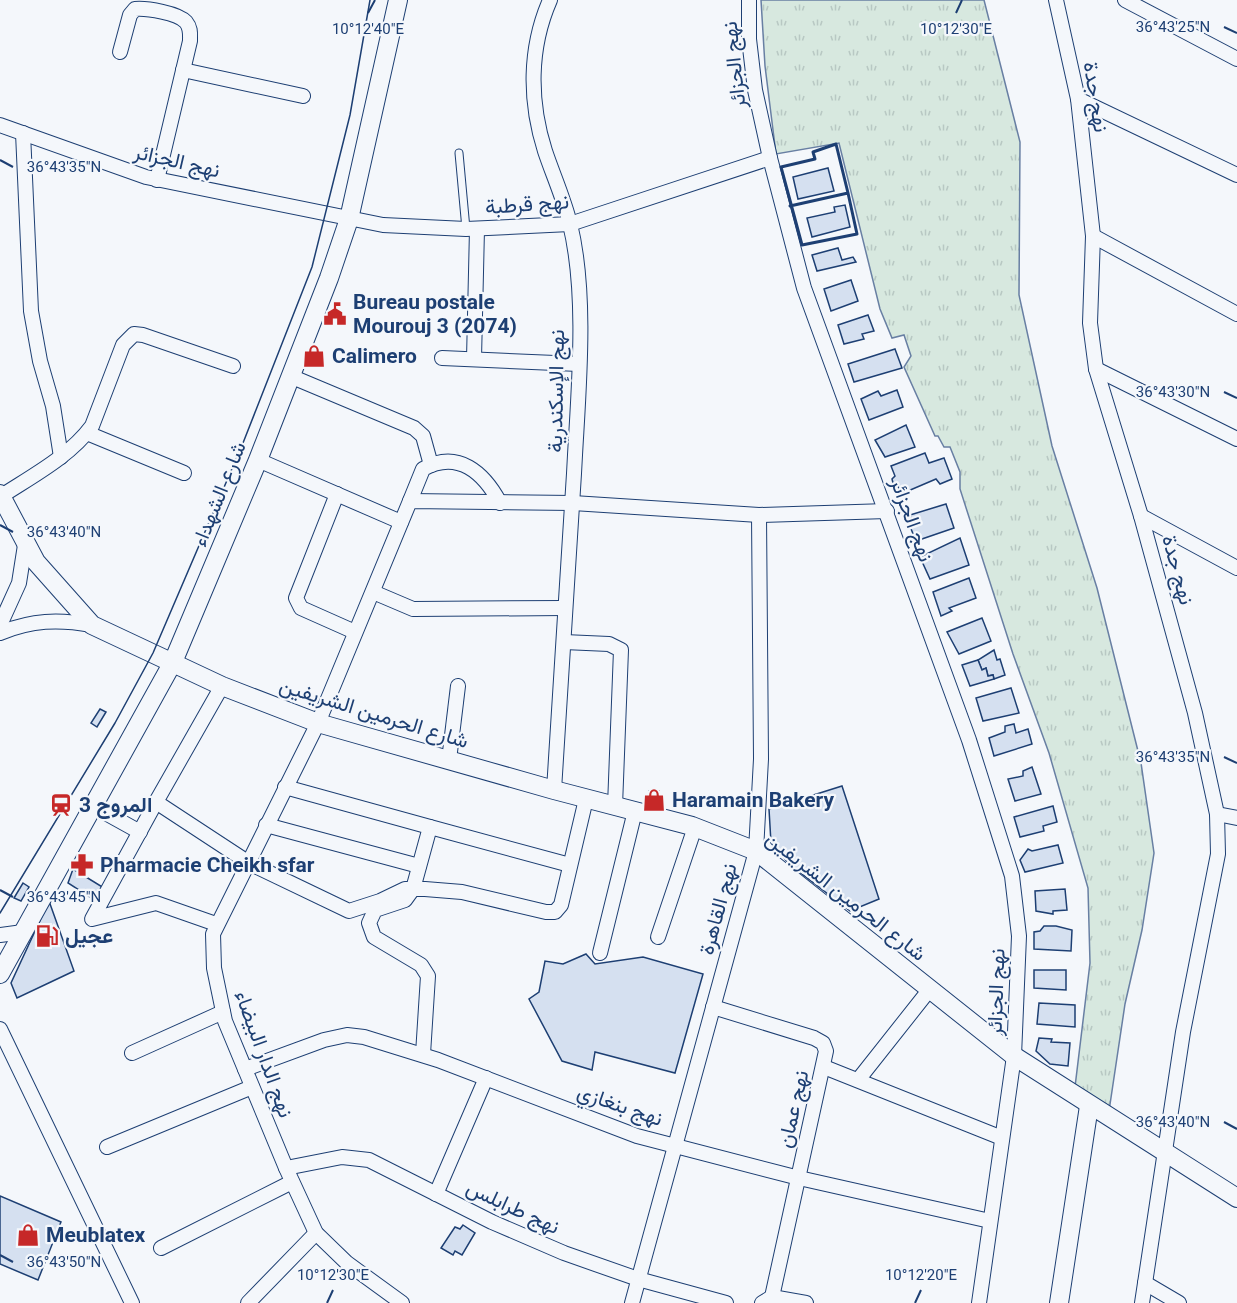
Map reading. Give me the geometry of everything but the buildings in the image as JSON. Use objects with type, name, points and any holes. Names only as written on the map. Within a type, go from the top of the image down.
[{"type":"street","name":"شارع الشهداء","points":[[0,974],[173,662],[258,460],[329,278],[349,219],[398,0]]},
{"type":"street","name":"نهج الإسكندرية","points":[[550,0],[540,22],[535,53],[534,96],[544,148],[570,224],[578,288],[579,364],[573,503],[554,790]]},
{"type":"street","name":"نهج الجزائر","points":[[749,0],[749,39],[755,90],[804,288],[969,740],[1010,866],[1019,936],[1014,1056],[979,1303]]},
{"type":"street","name":"نهج جدة","points":[[1056,0],[1078,99],[1092,236],[1090,323],[1096,369],[1141,516],[1195,713],[1217,814],[1218,854],[1183,1032],[1142,1303]]},
{"type":"street","points":[[1125,0],[1237,59]]},
{"type":"street","points":[[120,52],[130,15],[135,9],[177,16],[184,20],[190,29],[183,70],[157,180]]},
{"type":"street","points":[[183,70],[303,96]]},
{"type":"street","points":[[1078,99],[1237,175]]},
{"type":"street","name":"نهج الجزائر","points":[[0,125],[116,169],[157,180],[349,219]]},
{"type":"street","points":[[23,133],[31,311],[40,362],[51,397],[61,457]]},
{"type":"street","name":"نهج قرطبة","points":[[349,219],[383,225],[472,229],[570,224],[770,158]]},
{"type":"street","points":[[472,229],[474,359]]},
{"type":"street","points":[[1092,236],[1237,314]]},
{"type":"street","points":[[92,625],[62,594],[25,545],[0,496],[61,457],[87,432],[123,345],[134,334],[143,335],[233,366]]},
{"type":"street","points":[[442,358],[579,364]]},
{"type":"street","points":[[1096,369],[1237,439]]},
{"type":"street","points":[[290,376],[414,428],[423,436],[431,465],[451,463],[478,471],[500,503]]},
{"type":"street","points":[[87,432],[184,473]]},
{"type":"street","points":[[258,460],[402,522]]},
{"type":"street","name":"نهج الدار البيضاء","points":[[402,1303],[347,1263],[316,1233],[286,1168],[223,1012],[214,968],[213,934],[318,723],[423,469],[431,465]]},
{"type":"street","points":[[338,494],[296,598],[301,608],[356,632]]},
{"type":"street","points":[[410,501],[573,503],[759,515],[887,512]]},
{"type":"street","name":"نهج القاهرة","points":[[632,1303],[756,851],[761,759],[759,515]]},
{"type":"street","points":[[1141,516],[1237,568]]},
{"type":"street","points":[[0,625],[19,583],[25,545]]},
{"type":"street","points":[[372,592],[413,609],[565,608]]},
{"type":"street","points":[[0,633],[28,622],[45,620],[92,625]]},
{"type":"street","name":"شارع الحرمين الشريفين","points":[[92,625],[222,686],[318,723],[586,799],[695,827],[756,851],[1014,1056],[1089,1106],[1237,1198]]},
{"type":"street","points":[[564,642],[609,644],[621,650],[615,806]]},
{"type":"street","points":[[216,924],[156,903],[92,919],[222,686]]},
{"type":"street","points":[[449,760],[458,686]]},
{"type":"street","points":[[285,787],[570,865]]},
{"type":"street","points":[[156,802],[249,863],[349,911],[380,901],[405,889],[413,889],[462,892],[546,912],[555,912],[561,905],[586,799]]},
{"type":"street","points":[[93,806],[140,832]]},
{"type":"street","points":[[600,953],[635,811]]},
{"type":"street","points":[[1217,814],[1237,818]]},
{"type":"street","points":[[266,825],[419,866]]},
{"type":"street","points":[[423,1054],[428,976],[421,965],[374,937],[369,923],[375,910],[405,900],[413,889],[430,826]]},
{"type":"street","points":[[658,937],[695,827]]},
{"type":"street","points":[[0,935],[23,932]]},
{"type":"street","points":[[858,1080],[930,990]]},
{"type":"street","name":"نهج عمان","points":[[713,1007],[814,1038],[823,1043],[826,1051],[799,1178],[767,1300]]},
{"type":"street","points":[[132,1053],[223,1012]]},
{"type":"street","points":[[0,1029],[132,1303]]},
{"type":"street","name":"نهج بنغازي","points":[[245,1069],[324,1040],[347,1035],[390,1043],[620,1130],[799,1178],[990,1221]]},
{"type":"street","points":[[824,1067],[1002,1138]]},
{"type":"street","points":[[436,1194],[486,1078]]},
{"type":"street","points":[[107,1147],[252,1087]]},
{"type":"street","points":[[1059,1303],[1089,1106]]},
{"type":"street","name":"نهج طرابلس","points":[[286,1168],[342,1157],[355,1157],[379,1164],[436,1194],[564,1253],[638,1279],[726,1303]]},
{"type":"street","points":[[161,1248],[292,1182]]},
{"type":"street","points":[[248,1303],[316,1233]]},
{"type":"street","points":[[1145,1283],[1179,1303]]},
{"type":"street","points":[[767,1300],[806,1303]]},
{"type":"lane","points":[[459,153],[472,229]]},
{"type":"green space","points":[[761,0],[984,0],[1020,142],[1019,295],[1052,446],[1097,588],[1141,763],[1154,853],[1142,930],[1125,1004],[1109,1111],[1075,1087],[1090,963],[1088,888],[1049,753],[1013,654],[960,489],[960,472],[950,447],[944,447],[938,436],[935,436],[904,367],[911,356],[904,335],[892,338],[880,309],[839,143],[776,154],[765,66]]},
{"type":"tram line","points":[[0,913],[115,723],[153,653],[243,443],[312,267],[350,115],[370,0]]},
{"type":"wall","points":[[790,206],[848,193],[836,144],[813,152],[815,159],[781,167],[802,245],[857,234],[848,193]]},
{"type":"place","name":"Bureau postale Mourouj 3 (2074)","points":[[335,314]]},
{"type":"place","name":"Calimero","points":[[314,356]]},
{"type":"place","name":"Haramain Bakery","points":[[654,800]]},
{"type":"place","name":"المروج 3","points":[[61,805]]},
{"type":"place","name":"Pharmacie Cheikh sfar","points":[[82,865]]},
{"type":"place","name":"عجيل","points":[[47,936]]},
{"type":"place","name":"Meublatex","points":[[28,1235]]}]
